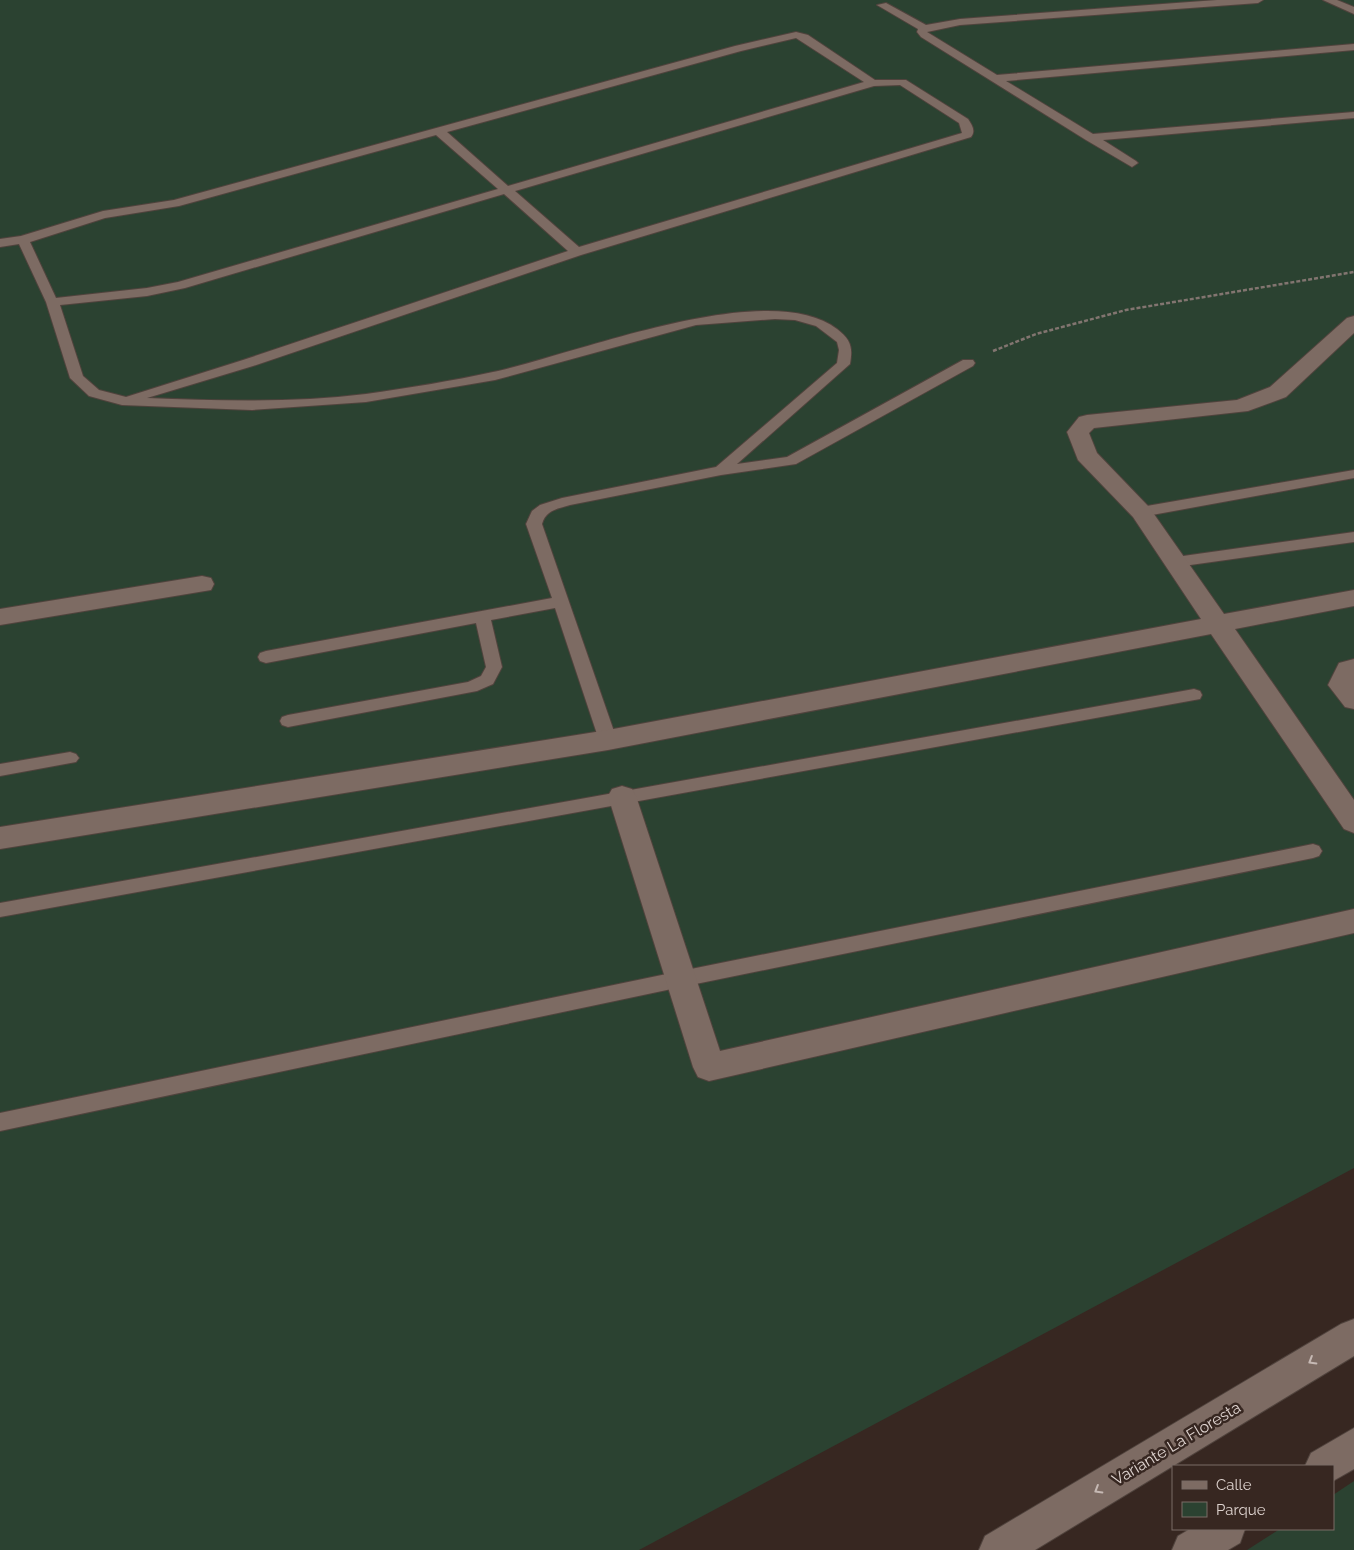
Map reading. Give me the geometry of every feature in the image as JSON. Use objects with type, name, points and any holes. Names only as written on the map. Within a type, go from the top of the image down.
[{"type":"street","points":[[1354,322],[1278,392],[1240,406],[1087,422],[1078,432],[1086,455],[1141,512],[1354,822]]},
{"type":"street","points":[[0,617],[202,584]]},
{"type":"street","points":[[0,838],[608,740],[1354,598]]},
{"type":"street","points":[[1354,668],[1348,669],[1341,685],[1354,700]]},
{"type":"street","points":[[622,796],[709,1066],[1354,921]]},
{"type":"street","name":"Variante La Floresta","points":[[999,1550],[1354,1336]]},
{"type":"street","points":[[1326,1465],[1354,1447]]},
{"type":"street","points":[[1192,1550],[1224,1530]]},
{"type":"lane","points":[[882,5],[924,28],[960,22],[1258,0]]},
{"type":"lane","points":[[1328,0],[1354,11]]},
{"type":"lane","points":[[924,28],[922,32],[925,35],[998,78],[1132,163]]},
{"type":"lane","points":[[0,243],[24,240],[103,215],[174,203],[739,48],[796,35],[804,37],[873,82]]},
{"type":"lane","points":[[998,78],[1354,47]]},
{"type":"lane","points":[[52,302],[147,292],[180,285],[873,82],[902,82],[964,121],[968,129],[967,135],[577,252],[248,363],[122,401]]},
{"type":"lane","points":[[1090,138],[1354,115]]},
{"type":"lane","points":[[439,131],[577,252]]},
{"type":"lane","points":[[24,240],[52,302],[77,378],[94,392],[122,401],[252,406],[366,398],[495,376],[695,321],[796,316],[821,323],[843,340],[846,350],[843,364],[721,471]]},
{"type":"lane","points":[[608,740],[534,524],[537,514],[545,508],[567,501],[721,471],[791,461],[968,363]]},
{"type":"lane","points":[[1141,512],[1354,474]]},
{"type":"lane","points":[[1176,562],[1354,536]]},
{"type":"lane","points":[[266,657],[561,602]]},
{"type":"lane","points":[[288,721],[471,687],[487,680],[494,667],[482,616]]},
{"type":"lane","points":[[0,910],[622,796],[1194,695]]},
{"type":"lane","points":[[0,770],[70,758]]},
{"type":"lane","points":[[0,1122],[681,979],[1313,851]]},
{"type":"path","points":[[968,363],[1048,330],[1124,311],[1177,300],[1277,287],[1354,272]]},
{"type":"green space","points":[[0,0],[1354,0],[1354,1168],[639,1550],[0,1550]]},
{"type":"green space","points":[[1354,1481],[1354,1550],[1247,1550],[1278,1530],[1334,1530],[1334,1494]]}]
